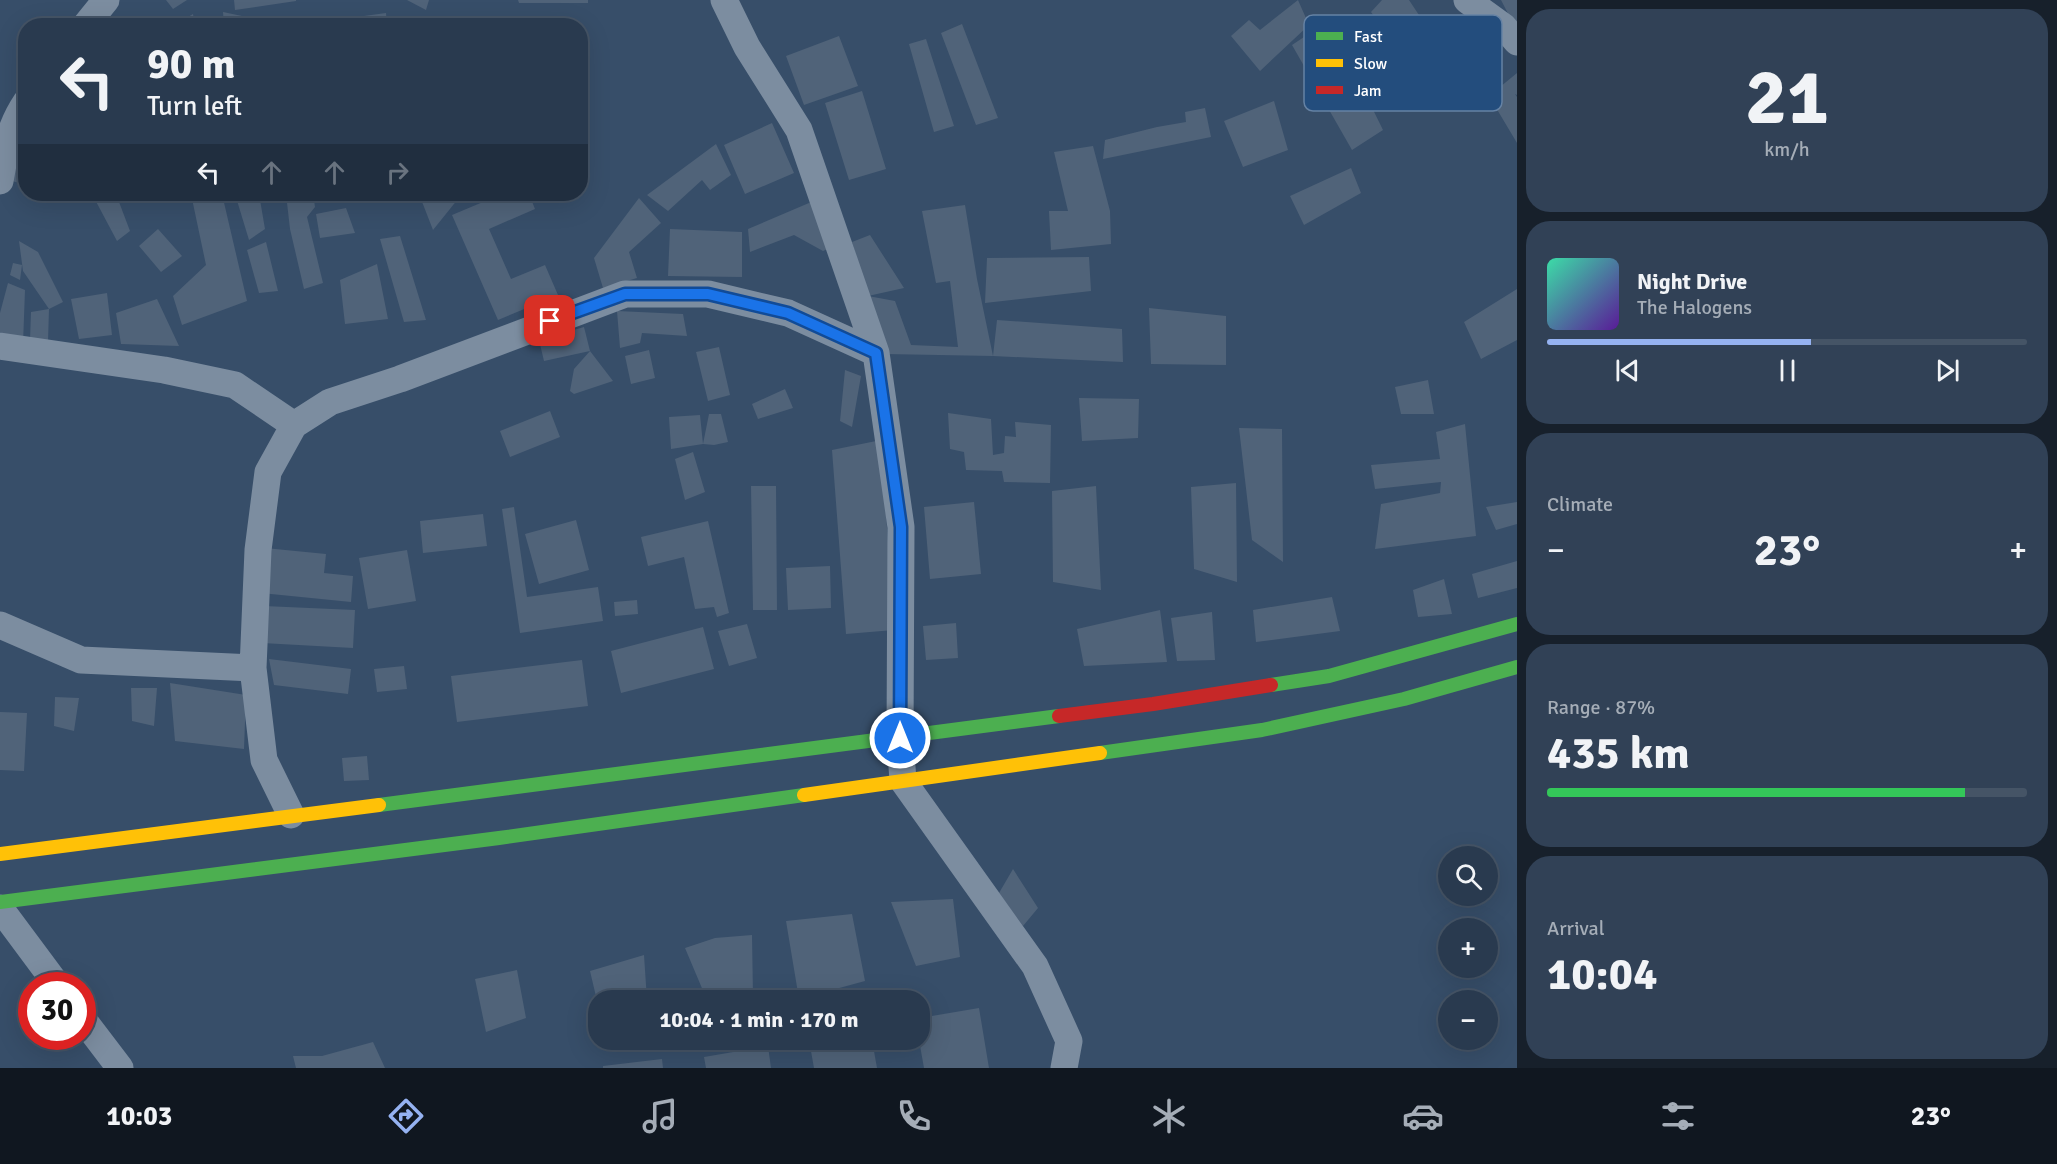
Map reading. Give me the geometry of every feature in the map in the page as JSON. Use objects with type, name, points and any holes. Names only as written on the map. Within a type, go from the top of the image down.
[{"type":"street","points":[[91,18],[106,0]]},
{"type":"street","points":[[724,0],[747,47],[799,130],[876,353],[901,527],[900,738],[903,781],[1035,966],[1069,1041],[1064,1068]]},
{"type":"street","points":[[1467,0],[1488,15]]},
{"type":"street","points":[[1502,26],[1517,42]]},
{"type":"street","points":[[0,181],[6,144],[18,113]]},
{"type":"street","points":[[291,815],[264,760],[253,668],[258,550],[268,472],[294,425],[330,402],[400,379],[625,294],[708,294],[788,313],[876,353]]},
{"type":"street","points":[[0,346],[164,370],[235,385],[294,425]]},
{"type":"street","points":[[0,624],[81,660],[253,668]]},
{"type":"street","points":[[0,854],[1153,704],[1329,676],[1517,624]]},
{"type":"street","points":[[0,902],[499,838],[1262,730],[1404,699],[1517,667]]},
{"type":"street","points":[[0,908],[48,972]]},
{"type":"street","points":[[96,1036],[120,1068]]},
{"type":"building","points":[[166,0],[187,0],[173,9]]},
{"type":"building","points":[[234,0],[296,0],[296,1],[235,10]]},
{"type":"building","points":[[407,0],[429,0],[426,10]]},
{"type":"building","points":[[518,0],[588,0],[588,3],[519,3]]},
{"type":"building","points":[[1298,0],[1305,15],[1304,30],[1260,71],[1231,36],[1249,20],[1260,30]]},
{"type":"building","points":[[1382,0],[1409,0],[1419,15],[1373,15],[1371,12]]},
{"type":"building","points":[[1501,0],[1517,0],[1517,31]]},
{"type":"building","points":[[223,12],[242,16],[242,18],[223,18]]},
{"type":"building","points":[[386,13],[386,18],[349,18]]},
{"type":"building","points":[[962,24],[998,118],[976,125],[941,33]]},
{"type":"building","points":[[839,36],[858,86],[804,105],[786,56]]},
{"type":"building","points":[[1304,37],[1304,66],[1292,45]]},
{"type":"building","points":[[926,39],[954,126],[934,132],[909,44]]},
{"type":"building","points":[[1517,73],[1517,95],[1515,94],[1517,97],[1517,143],[1498,111],[1502,111],[1502,85]]},
{"type":"building","points":[[862,91],[886,169],[849,180],[825,103]]},
{"type":"building","points":[[1274,101],[1288,150],[1243,167],[1224,121]]},
{"type":"building","points":[[1205,108],[1211,137],[1103,159],[1105,140],[1186,122],[1185,112]]},
{"type":"building","points":[[1330,111],[1374,111],[1383,130],[1352,150]]},
{"type":"building","points":[[772,123],[794,173],[745,194],[724,145]]},
{"type":"building","points":[[18,131],[18,182],[11,181]]},
{"type":"building","points":[[716,144],[731,175],[710,190],[702,180],[668,211],[647,195]]},
{"type":"building","points":[[1093,146],[1110,211],[1111,244],[1051,250],[1049,211],[1068,211],[1054,152]]},
{"type":"building","points":[[1351,168],[1361,193],[1304,225],[1290,196]]},
{"type":"building","points":[[639,198],[661,223],[629,252],[637,278],[603,288],[594,258]]},
{"type":"building","points":[[816,200],[830,248],[823,251],[794,235],[750,252],[748,229]]},
{"type":"building","points":[[96,201],[119,201],[130,231],[117,241]]},
{"type":"building","points":[[192,201],[224,201],[247,301],[182,325],[173,296],[206,265]]},
{"type":"building","points":[[237,201],[260,201],[265,229],[249,240]]},
{"type":"building","points":[[287,201],[314,201],[315,207],[307,217],[323,283],[304,289],[290,229]]},
{"type":"building","points":[[422,201],[456,201],[433,230]]},
{"type":"building","points":[[485,201],[532,201],[535,209],[489,229],[511,279],[545,265],[558,295],[498,320],[452,215]]},
{"type":"building","points":[[965,205],[993,356],[885,354],[868,296],[895,301],[911,345],[958,347],[950,281],[936,283],[922,211]]},
{"type":"building","points":[[346,208],[355,233],[320,238],[316,214]]},
{"type":"building","points":[[158,229],[182,256],[161,272],[139,246]]},
{"type":"building","points":[[670,229],[742,232],[742,277],[668,276]]},
{"type":"building","points":[[870,235],[904,288],[868,296],[852,242]]},
{"type":"building","points":[[400,236],[426,320],[404,322],[380,239]]},
{"type":"building","points":[[19,241],[38,252],[63,302],[49,309],[23,271]]},
{"type":"building","points":[[266,242],[278,291],[259,293],[247,250]]},
{"type":"building","points":[[1089,257],[1091,291],[985,303],[987,258]]},
{"type":"building","points":[[13,263],[22,265],[20,280],[10,275]]},
{"type":"building","points":[[377,264],[388,319],[345,324],[340,280]]},
{"type":"building","points":[[8,283],[25,290],[23,344],[0,332],[0,313]]},
{"type":"building","points":[[1517,289],[1517,340],[1481,359],[1464,322]]},
{"type":"building","points":[[107,293],[112,335],[79,339],[71,299]]},
{"type":"building","points":[[157,299],[179,346],[121,344],[116,313]]},
{"type":"building","points":[[1149,308],[1226,316],[1226,365],[1151,364]]},
{"type":"building","points":[[49,309],[48,342],[30,340],[31,312]]},
{"type":"building","points":[[617,311],[683,314],[687,336],[642,333],[640,343],[620,348]]},
{"type":"building","points":[[997,320],[1122,329],[1123,362],[993,356]]},
{"type":"building","points":[[584,327],[590,351],[544,361],[539,340]]},
{"type":"building","points":[[719,347],[730,395],[708,401],[696,352]]},
{"type":"building","points":[[649,350],[655,378],[631,384],[625,356]]},
{"type":"building","points":[[590,351],[613,381],[574,394],[570,391],[574,369]]},
{"type":"building","points":[[845,370],[861,376],[852,427],[840,421]]},
{"type":"building","points":[[1428,380],[1434,414],[1401,414],[1395,387]]},
{"type":"building","points":[[785,389],[793,408],[758,419],[752,404]]},
{"type":"building","points":[[1079,398],[1139,399],[1138,438],[1082,441]]},
{"type":"building","points":[[550,411],[560,437],[510,457],[500,431]]},
{"type":"building","points":[[948,413],[991,419],[993,455],[1004,453],[1005,436],[1016,437],[1015,422],[1051,425],[1050,483],[1004,482],[1002,471],[966,470],[964,452],[950,449]]},
{"type":"building","points":[[709,414],[721,414],[728,442],[714,445],[703,444]]},
{"type":"building","points":[[700,415],[703,444],[671,449],[669,417]]},
{"type":"building","points":[[1465,424],[1476,536],[1375,549],[1381,504],[1440,493],[1441,482],[1375,489],[1371,465],[1440,459],[1436,432]]},
{"type":"building","points":[[1239,428],[1282,429],[1283,562],[1252,540]]},
{"type":"building","points":[[881,440],[894,630],[846,634],[832,450]]},
{"type":"building","points":[[693,452],[705,492],[685,500],[675,459]]},
{"type":"building","points":[[1236,483],[1237,582],[1194,569],[1191,487]]},
{"type":"building","points":[[751,486],[776,486],[777,610],[753,610]]},
{"type":"building","points":[[1096,486],[1101,590],[1053,582],[1052,491]]},
{"type":"building","points":[[974,502],[981,574],[930,579],[924,507]]},
{"type":"building","points":[[1517,502],[1517,524],[1496,530],[1486,507]]},
{"type":"building","points":[[514,507],[527,597],[598,587],[603,621],[520,633],[502,509]]},
{"type":"building","points":[[483,514],[487,546],[423,553],[420,521]]},
{"type":"building","points":[[576,520],[589,570],[539,584],[525,534]]},
{"type":"building","points":[[708,521],[729,613],[717,617],[714,607],[695,609],[684,557],[648,566],[641,537]]},
{"type":"building","points":[[265,548],[326,554],[324,573],[353,576],[351,602],[261,593]]},
{"type":"building","points":[[407,550],[416,601],[368,609],[359,558]]},
{"type":"building","points":[[1517,561],[1517,588],[1478,598],[1472,574]]},
{"type":"building","points":[[830,566],[831,608],[788,610],[786,568]]},
{"type":"building","points":[[1444,579],[1452,614],[1418,617],[1413,590]]},
{"type":"building","points":[[1332,597],[1340,631],[1256,642],[1253,610]]},
{"type":"building","points":[[637,600],[638,614],[615,616],[614,602]]},
{"type":"building","points":[[264,606],[355,610],[353,648],[262,643]]},
{"type":"building","points":[[1160,610],[1167,662],[1084,666],[1077,629]]},
{"type":"building","points":[[1212,612],[1215,660],[1177,661],[1171,618]]},
{"type":"building","points":[[956,623],[958,658],[926,660],[923,626]]},
{"type":"building","points":[[747,624],[757,658],[729,666],[718,631]]},
{"type":"building","points":[[703,627],[714,669],[621,693],[611,651]]},
{"type":"building","points":[[269,659],[351,669],[348,694],[274,685]]},
{"type":"building","points":[[582,660],[588,706],[457,722],[451,676]]},
{"type":"building","points":[[404,666],[407,689],[377,692],[374,669]]},
{"type":"building","points":[[170,683],[246,695],[244,749],[175,741]]},
{"type":"building","points":[[131,688],[157,688],[154,726],[132,721]]},
{"type":"building","points":[[55,697],[79,698],[74,731],[54,726]]},
{"type":"building","points":[[0,712],[27,713],[24,771],[0,770]]},
{"type":"building","points":[[367,756],[369,780],[344,781],[342,758]]},
{"type":"building","points":[[1013,869],[1038,908],[1023,926],[999,893]]},
{"type":"building","points":[[953,899],[960,957],[916,966],[891,902]]},
{"type":"building","points":[[852,914],[865,981],[832,990],[798,990],[786,921]]},
{"type":"building","points":[[752,935],[753,990],[703,990],[685,948],[715,938]]},
{"type":"building","points":[[644,955],[646,990],[594,990],[590,971]]},
{"type":"building","points":[[517,970],[526,1018],[486,1032],[475,979]]},
{"type":"building","points":[[979,1008],[989,1068],[924,1068],[921,1050],[930,1050],[930,1016]]},
{"type":"building","points":[[373,1042],[385,1068],[296,1068],[293,1056],[322,1056]]},
{"type":"building","points":[[745,1050],[769,1050],[771,1068],[706,1068],[704,1057]]},
{"type":"building","points":[[811,1050],[874,1050],[877,1068],[814,1068]]},
{"type":"building","points":[[662,1059],[663,1068],[603,1068],[603,1066]]},
{"type":"traffic: fast","points":[[1271,685],[1329,676],[1517,624]]},
{"type":"traffic: fast","points":[[1100,753],[1262,730],[1404,699],[1517,667]]},
{"type":"traffic: fast","points":[[379,805],[1059,716]]},
{"type":"traffic: fast","points":[[0,902],[499,838],[804,795]]},
{"type":"traffic: slow","points":[[804,795],[1100,753]]},
{"type":"traffic: slow","points":[[0,854],[379,805]]},
{"type":"traffic: jam","points":[[1059,716],[1271,685]]},
{"type":"route","points":[[550,321],[625,294],[708,294],[788,313],[876,353],[901,527],[900,738]]}]
